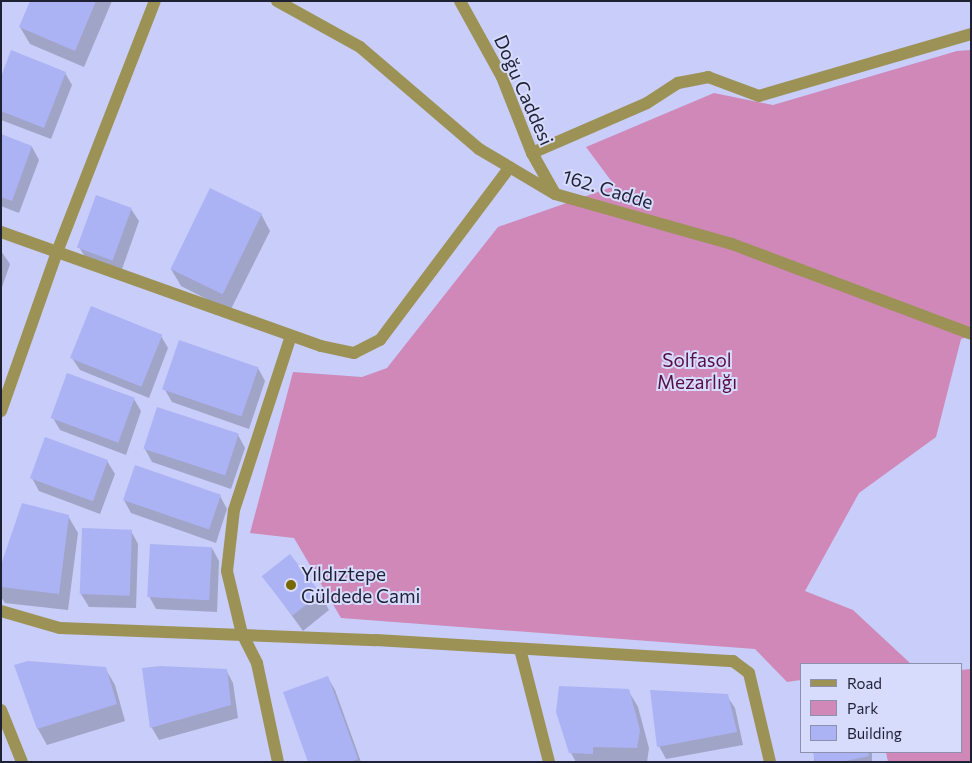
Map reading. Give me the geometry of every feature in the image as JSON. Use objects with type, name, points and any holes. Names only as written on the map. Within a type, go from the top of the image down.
[{"type":"street","points":[[1,411],[57,252],[154,1]]},
{"type":"street","name":"162. Cadde","points":[[277,1],[360,47],[478,149],[556,194],[732,244],[971,334]]},
{"type":"street","name":"Doğu Caddesi","points":[[460,1],[502,77],[532,153],[556,194]]},
{"type":"street","points":[[532,153],[647,103],[678,83],[708,77],[759,96],[971,34]]},
{"type":"street","points":[[1,232],[291,336],[354,353],[380,340],[510,167]]},
{"type":"street","points":[[278,762],[257,663],[242,634],[227,571],[234,510],[291,336]]},
{"type":"street","points":[[1,611],[60,628],[242,634],[733,661],[749,673],[770,762]]},
{"type":"street","points":[[520,649],[549,762]]},
{"type":"street","points":[[1,710],[22,762]]},
{"type":"green space","name":"Solfasol Mezarlığı","points":[[971,50],[971,336],[961,339],[936,437],[859,493],[805,591],[853,610],[910,663],[800,663],[800,680],[787,682],[755,649],[341,618],[294,538],[250,533],[293,372],[362,377],[387,368],[498,227],[615,186],[586,147],[714,93],[773,105],[957,51]]},
{"type":"green space","points":[[971,669],[971,762],[888,762],[886,753],[962,753],[962,670]]},
{"type":"building","points":[[30,1],[96,1],[75,51],[19,27]]},
{"type":"building","points":[[11,50],[66,72],[44,128],[1,111],[1,77]]},
{"type":"building","points":[[1,134],[32,146],[12,201],[1,197]]},
{"type":"building","points":[[210,188],[262,213],[223,294],[171,269]]},
{"type":"building","points":[[96,195],[132,208],[113,261],[77,248]]},
{"type":"building","points":[[91,306],[162,335],[141,387],[70,358]]},
{"type":"building","points":[[179,340],[258,367],[241,417],[162,389]]},
{"type":"building","points":[[67,373],[135,398],[118,443],[51,418]]},
{"type":"building","points":[[157,407],[239,434],[225,475],[143,449]]},
{"type":"building","points":[[45,437],[108,460],[93,501],[30,478]]},
{"type":"building","points":[[135,465],[221,495],[209,530],[123,500]]},
{"type":"building","points":[[22,503],[69,515],[59,594],[1,587],[1,565]]},
{"type":"building","points":[[82,528],[132,530],[130,596],[80,594]]},
{"type":"building","points":[[150,544],[212,547],[209,600],[147,597]]},
{"type":"building","name":"Yıldıztepe Güldede Cami","points":[[290,554],[321,593],[292,616],[262,576]]},
{"type":"building","points":[[28,661],[106,667],[117,704],[37,729],[14,665]]},
{"type":"building","points":[[160,666],[227,669],[231,705],[150,728],[142,668]]},
{"type":"building","points":[[328,676],[358,759],[350,762],[308,762],[283,692]]},
{"type":"building","points":[[559,686],[629,689],[640,730],[637,748],[593,747],[593,754],[569,753],[556,712]]},
{"type":"building","points":[[650,690],[728,694],[737,732],[657,747]]},
{"type":"building","points":[[813,753],[868,753],[869,756],[841,762],[815,762]]},
{"type":"place","name":"Yıldıztepe Güldede Cami","points":[[291,585]]}]
